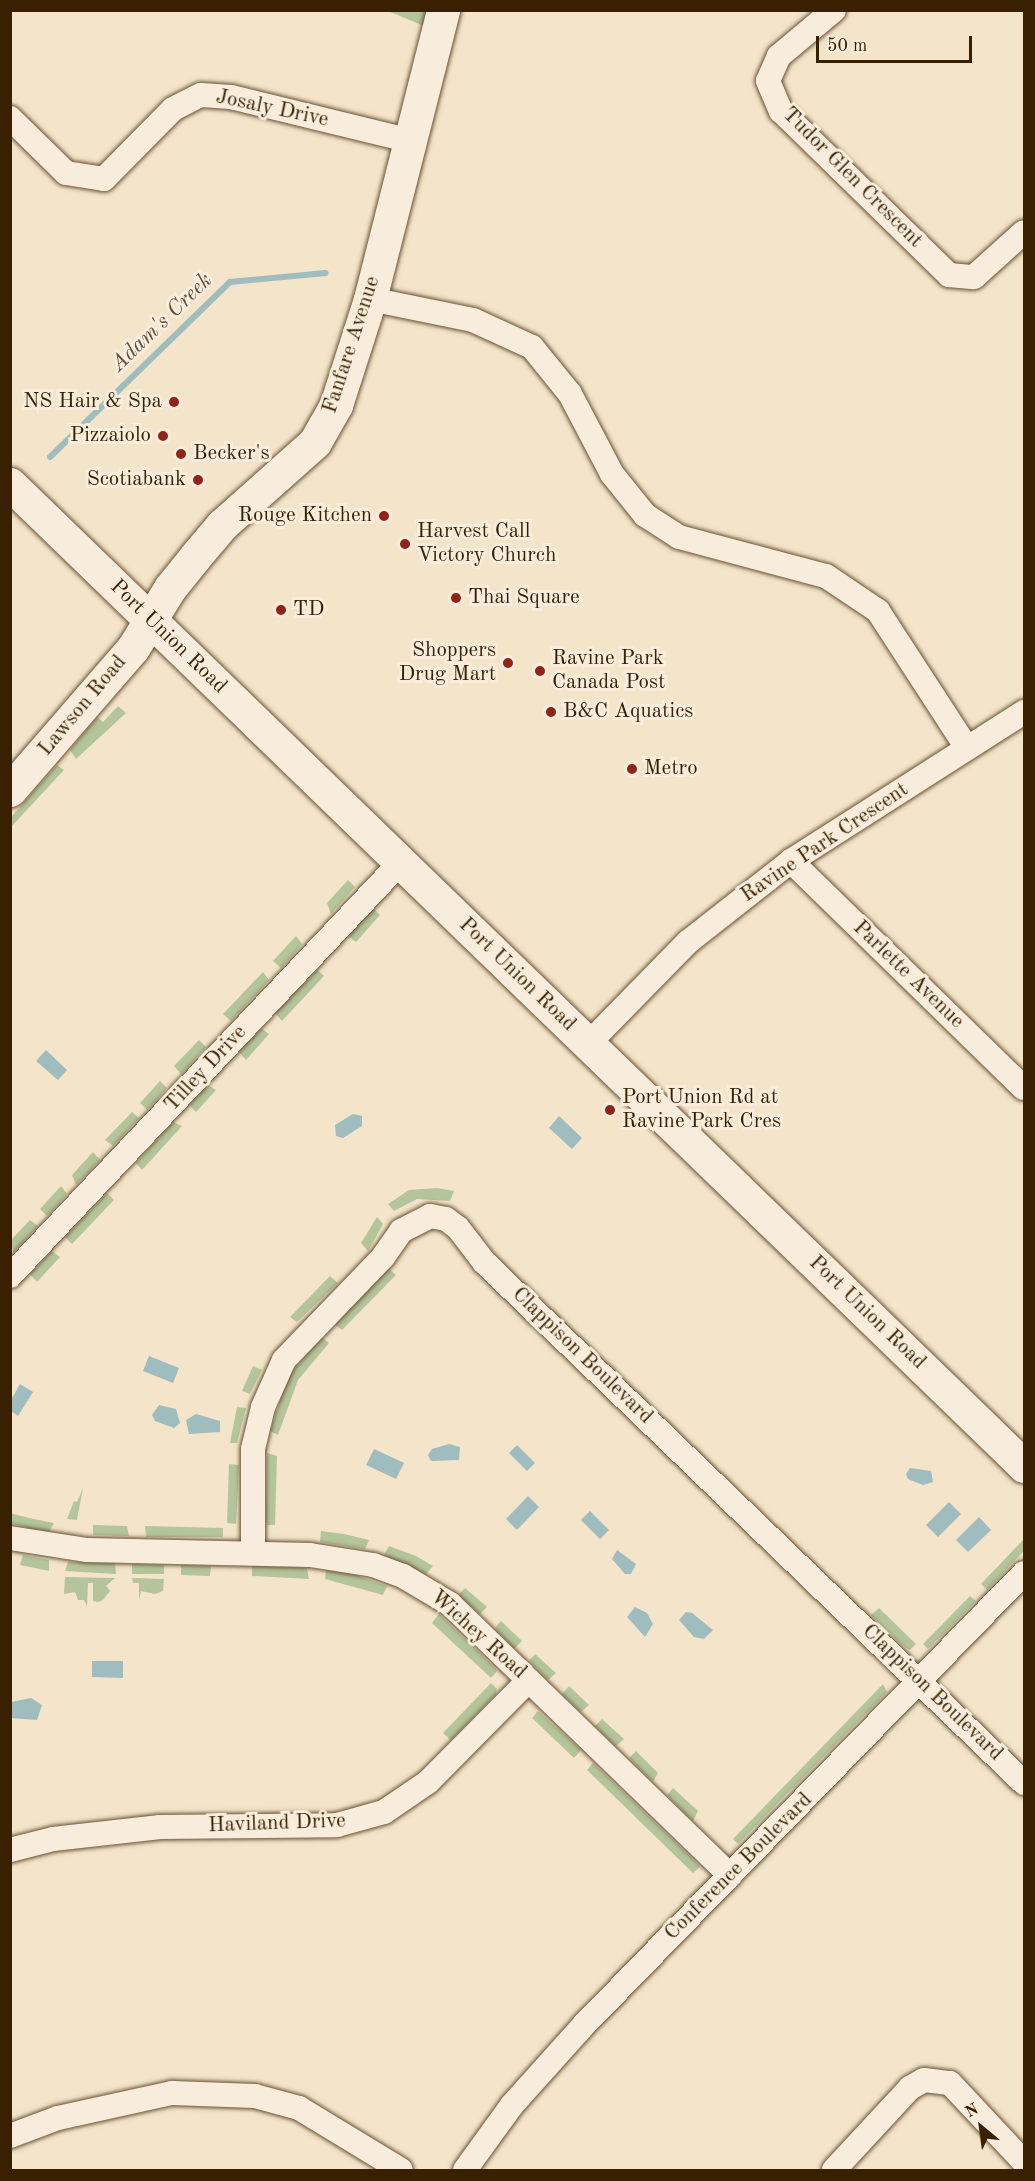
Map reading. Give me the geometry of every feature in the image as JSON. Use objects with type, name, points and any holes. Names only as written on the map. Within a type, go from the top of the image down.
[{"type":"main road","name":"Fanfare Avenue","points":[[149,618],[222,525],[315,442],[336,405],[370,299],[408,140],[443,10]]},
{"type":"main road","name":"Port Union Road","points":[[10,484],[1024,1466]]},
{"type":"main road","name":"Lawson Road","points":[[10,790],[133,648],[149,618]]},
{"type":"street","name":"Tudor Glen Crescent","points":[[834,10],[779,56],[768,81],[781,111],[949,275],[974,277],[1024,232]]},
{"type":"street","name":"Josaly Drive","points":[[10,118],[66,173],[104,179],[173,109],[201,95],[231,97],[408,140]]},
{"type":"street","points":[[370,299],[473,320],[532,347],[570,394],[612,474],[645,515],[679,537],[826,576],[878,611],[967,748]]},
{"type":"street","name":"Ravine Park Crescent","points":[[588,1044],[688,942],[791,861],[1024,712]]},
{"type":"street","name":"Parlette Avenue","points":[[791,861],[1024,1089]]},
{"type":"street","name":"Tilley Drive","points":[[10,1276],[401,862]]},
{"type":"street","name":"Clappison Boulevard","points":[[253,1552],[252,1449],[263,1407],[284,1360],[383,1257],[401,1231],[430,1216],[446,1219],[458,1228],[485,1263],[1024,1783]]},
{"type":"street","name":"Wichey Road","points":[[10,1538],[87,1550],[253,1552],[343,1559],[403,1576],[450,1604],[730,1875]]},
{"type":"street","name":"Conference Boulevard","points":[[465,2170],[512,2105],[583,2026],[921,1682],[1024,1573]]},
{"type":"street","name":"Haviland Drive","points":[[10,1850],[53,1839],[160,1827],[337,1825],[384,1812],[428,1782],[528,1681]]},
{"type":"street","points":[[834,2170],[909,2088],[924,2080],[950,2083],[1024,2162]]},
{"type":"street","points":[[10,2136],[58,2118],[172,2093],[245,2095],[299,2108],[401,2170]]},
{"type":"green space","points":[[388,11],[438,11],[431,29]]},
{"type":"green space","points":[[118,706],[126,713],[76,759],[70,750],[97,717],[103,722]]},
{"type":"green space","points":[[57,765],[64,770],[11,827],[11,817]]},
{"type":"green space","points":[[348,880],[355,887],[331,914],[327,903]]},
{"type":"green space","points":[[373,908],[380,915],[356,942],[348,936]]},
{"type":"green space","points":[[296,936],[302,944],[281,968],[273,961]]},
{"type":"green space","points":[[317,970],[324,976],[282,1021],[275,1013]]},
{"type":"green space","points":[[263,972],[269,980],[231,1021],[223,1014]]},
{"type":"green space","points":[[261,1028],[269,1034],[246,1060],[239,1052]]},
{"type":"green space","points":[[199,1040],[206,1047],[181,1074],[174,1066]]},
{"type":"green space","points":[[160,1081],[167,1088],[147,1110],[140,1103]]},
{"type":"green space","points":[[208,1085],[216,1090],[196,1112],[189,1105]]},
{"type":"green space","points":[[132,1112],[139,1118],[113,1146],[105,1140]]},
{"type":"green space","points":[[173,1122],[182,1126],[142,1170],[136,1163]]},
{"type":"green space","points":[[93,1152],[100,1160],[76,1185],[72,1175]]},
{"type":"green space","points":[[61,1186],[67,1194],[47,1216],[40,1209]]},
{"type":"green space","points":[[437,1188],[454,1191],[450,1201],[417,1199],[394,1211],[388,1204],[409,1190]]},
{"type":"green space","points":[[107,1193],[114,1200],[72,1244],[65,1237]]},
{"type":"green space","points":[[377,1217],[383,1224],[368,1251],[361,1243]]},
{"type":"green space","points":[[30,1220],[38,1226],[13,1253],[11,1240]]},
{"type":"green space","points":[[52,1251],[60,1257],[37,1282],[30,1274]]},
{"type":"green space","points":[[388,1268],[396,1275],[342,1330],[334,1324]]},
{"type":"green space","points":[[330,1276],[338,1283],[297,1322],[290,1317]]},
{"type":"green space","points":[[322,1337],[329,1343],[298,1380],[278,1435],[270,1431],[289,1375]]},
{"type":"green space","points":[[253,1366],[262,1370],[250,1394],[242,1391]]},
{"type":"green space","points":[[237,1407],[246,1408],[237,1443],[230,1443]]},
{"type":"green space","points":[[267,1453],[277,1456],[275,1525],[267,1525],[266,1520]]},
{"type":"green space","points":[[229,1464],[239,1465],[236,1524],[227,1523]]},
{"type":"green space","points":[[83,1488],[77,1520],[67,1519],[74,1501],[77,1502]]},
{"type":"green space","points":[[10,1513],[54,1523],[49,1532],[32,1529],[11,1523]]},
{"type":"green space","points":[[93,1525],[127,1526],[129,1536],[93,1535]]},
{"type":"green space","points":[[145,1526],[223,1528],[223,1537],[146,1537]]},
{"type":"green space","points":[[321,1531],[369,1540],[365,1549],[320,1542]]},
{"type":"green space","points":[[1024,1539],[1024,1551],[987,1590],[981,1584]]},
{"type":"green space","points":[[389,1546],[416,1556],[433,1566],[426,1574],[384,1555]]},
{"type":"green space","points":[[23,1555],[49,1560],[49,1571],[20,1565]]},
{"type":"green space","points":[[68,1562],[115,1563],[116,1574],[65,1571]]},
{"type":"green space","points":[[132,1564],[164,1565],[164,1574],[132,1574]]},
{"type":"green space","points":[[181,1565],[211,1566],[210,1576],[181,1575]]},
{"type":"green space","points":[[252,1566],[307,1568],[309,1579],[252,1576]]},
{"type":"green space","points":[[326,1570],[355,1575],[387,1586],[383,1595],[325,1579]]},
{"type":"green space","points":[[65,1577],[115,1578],[106,1586],[110,1591],[103,1600],[98,1602],[93,1601],[93,1583],[88,1583],[87,1606],[84,1600],[78,1600],[75,1592],[64,1594]]},
{"type":"green space","points":[[132,1578],[164,1579],[163,1591],[155,1594],[141,1591],[139,1601],[139,1583],[133,1583]]},
{"type":"green space","points":[[465,1588],[487,1607],[480,1614],[458,1595]]},
{"type":"green space","points":[[970,1596],[976,1601],[928,1649],[923,1644]]},
{"type":"green space","points":[[879,1608],[916,1644],[910,1650],[871,1615]]},
{"type":"green space","points":[[439,1614],[494,1667],[497,1671],[491,1678],[432,1623]]},
{"type":"green space","points":[[501,1621],[522,1641],[514,1649],[495,1628]]},
{"type":"green space","points":[[535,1654],[556,1673],[548,1680],[529,1661]]},
{"type":"green space","points":[[491,1683],[497,1689],[496,1694],[451,1740],[443,1733]]},
{"type":"green space","points":[[883,1684],[887,1692],[738,1844],[733,1839]]},
{"type":"green space","points":[[569,1686],[589,1705],[581,1712],[562,1694]]},
{"type":"green space","points":[[538,1711],[581,1750],[574,1758],[532,1718]]},
{"type":"green space","points":[[602,1719],[624,1739],[616,1746],[595,1726]]},
{"type":"green space","points":[[636,1751],[658,1773],[653,1782],[629,1758]]},
{"type":"green space","points":[[593,1763],[700,1867],[693,1873],[587,1770]]},
{"type":"green space","points":[[673,1788],[698,1811],[693,1821],[667,1795]]},
{"type":"water","points":[[46,1050],[67,1070],[58,1080],[36,1061]]},
{"type":"water","points":[[353,1114],[362,1116],[362,1126],[343,1138],[336,1136],[335,1125]]},
{"type":"water","points":[[559,1116],[582,1138],[572,1149],[549,1128]]},
{"type":"water","points":[[149,1356],[179,1368],[173,1383],[143,1371]]},
{"type":"water","points":[[20,1384],[33,1392],[18,1416],[11,1411],[11,1400]]},
{"type":"water","points":[[159,1405],[176,1409],[180,1423],[174,1428],[155,1421],[152,1415]]},
{"type":"water","points":[[196,1414],[220,1421],[220,1432],[189,1434],[186,1420]]},
{"type":"water","points":[[449,1444],[460,1447],[459,1460],[431,1461],[428,1455],[432,1449]]},
{"type":"water","points":[[517,1445],[535,1463],[527,1471],[509,1453]]},
{"type":"water","points":[[374,1449],[404,1463],[396,1479],[366,1465]]},
{"type":"water","points":[[910,1468],[931,1471],[933,1482],[923,1485],[908,1479],[906,1474]]},
{"type":"water","points":[[528,1496],[539,1507],[517,1530],[506,1519]]},
{"type":"water","points":[[949,1502],[961,1514],[938,1537],[926,1525]]},
{"type":"water","points":[[590,1511],[609,1530],[600,1539],[581,1520]]},
{"type":"water","points":[[979,1517],[991,1530],[968,1552],[956,1540]]},
{"type":"water","points":[[617,1550],[636,1564],[631,1574],[625,1574],[612,1559]]},
{"type":"water","points":[[635,1607],[647,1613],[653,1624],[645,1637],[627,1617]]},
{"type":"water","points":[[686,1612],[692,1613],[713,1630],[704,1639],[694,1637],[679,1620]]},
{"type":"water","points":[[92,1661],[123,1661],[123,1678],[92,1677]]},
{"type":"water","points":[[31,1698],[42,1705],[37,1720],[11,1718],[11,1702]]},
{"type":"waterway","name":"Adam's Creek","points":[[50,457],[230,282],[326,273]]},
{"type":"place","name":"NS Hair & Spa","points":[[174,402]]},
{"type":"place","name":"Pizzaiolo","points":[[163,436]]},
{"type":"place","name":"Becker's","points":[[181,454]]},
{"type":"place","name":"Scotiabank","points":[[198,480]]},
{"type":"place","name":"Rouge Kitchen","points":[[384,516]]},
{"type":"place","name":"Harvest Call Victory Church","points":[[405,544]]},
{"type":"place","name":"Thai Square","points":[[456,598]]},
{"type":"place","name":"TD","points":[[281,610]]},
{"type":"place","name":"Shoppers Drug Mart","points":[[508,663]]},
{"type":"place","name":"Ravine Park Canada Post","points":[[540,671]]},
{"type":"place","name":"B&C Aquatics","points":[[551,712]]},
{"type":"place","name":"Metro","points":[[632,769]]},
{"type":"place","name":"Port Union Rd at Ravine Park Cres","points":[[610,1110]]}]
